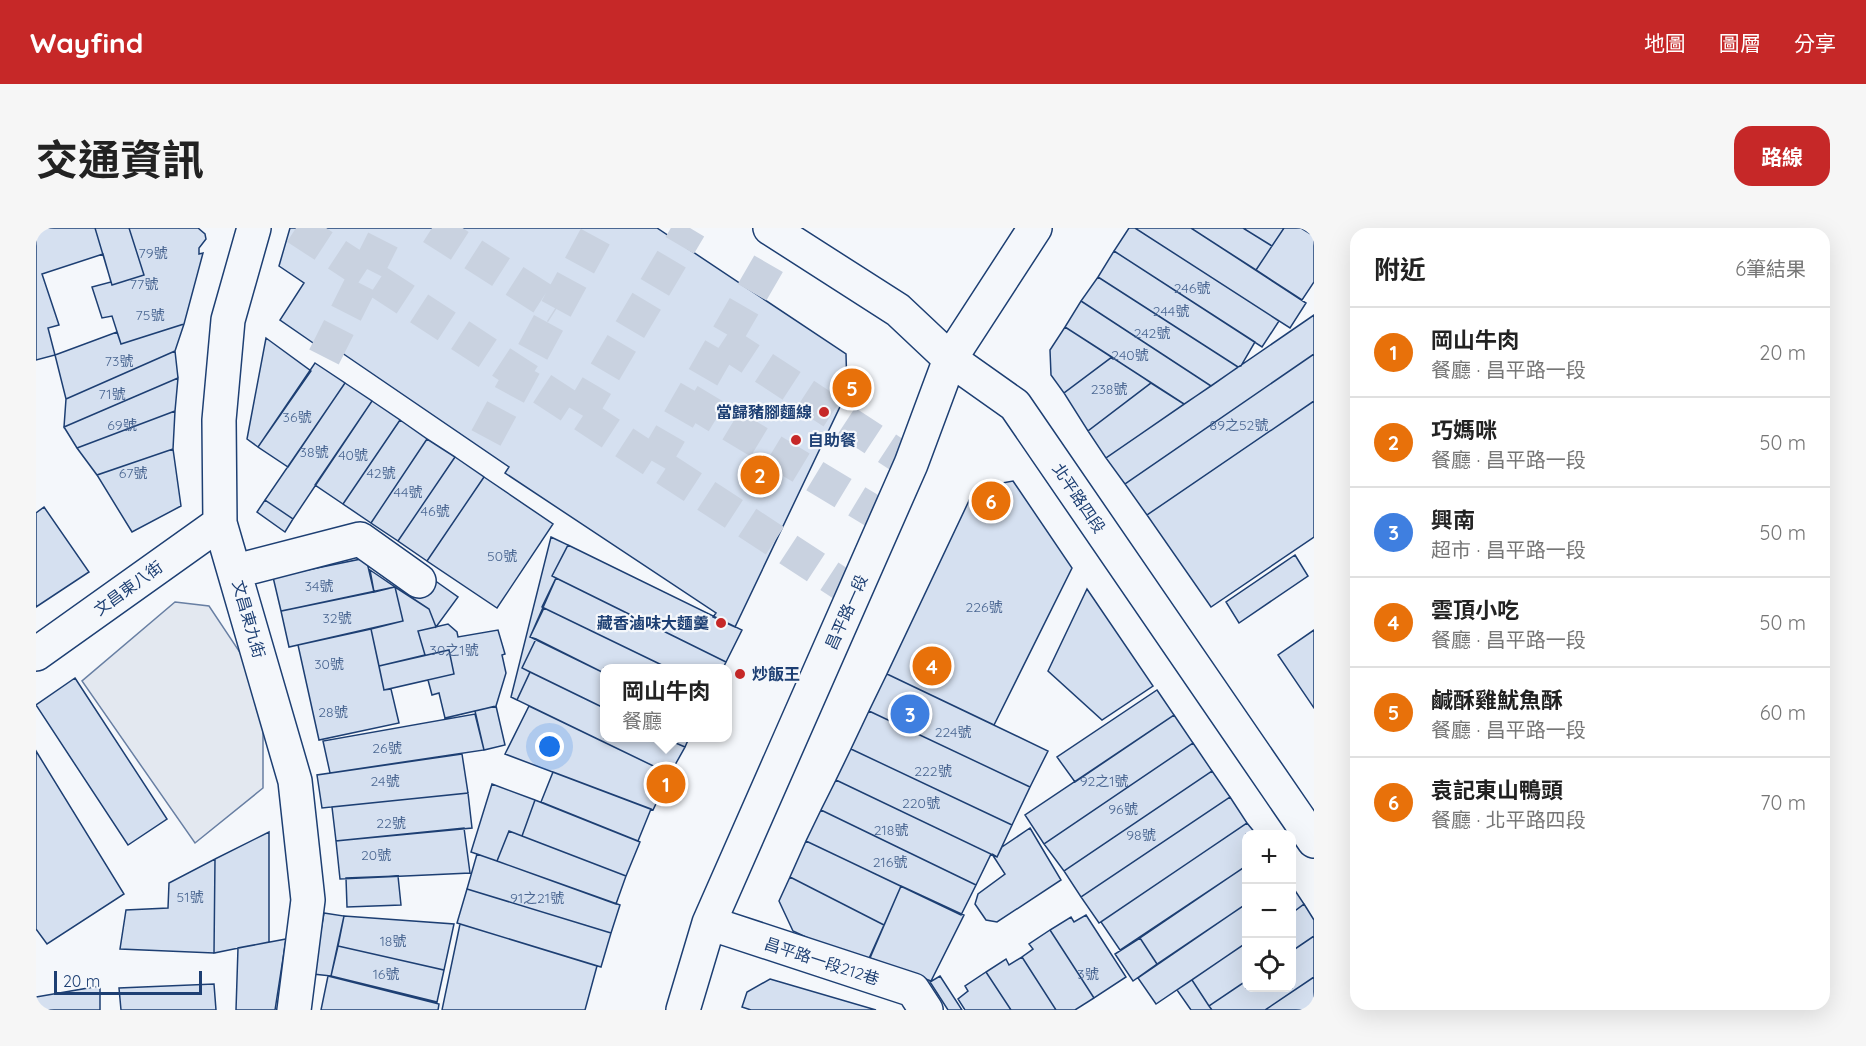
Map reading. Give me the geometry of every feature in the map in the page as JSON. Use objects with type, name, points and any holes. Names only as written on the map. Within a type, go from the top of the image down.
[{"type":"street","name":"文昌東九街","points":[[254,228],[228,320],[219,420],[220,523],[236,571],[295,781],[308,900],[294,1010]]},
{"type":"street","name":"北平路四段","points":[[770,228],[898,309],[950,359],[1015,405],[1314,841]]},
{"type":"street","name":"昌平路一段","points":[[683,1010],[709,923],[915,455],[950,359],[1035,228]]},
{"type":"street","name":"文昌東八街","points":[[36,654],[220,523]]},
{"type":"street","points":[[236,571],[360,539],[419,581]]},
{"type":"street","name":"昌平路一段212巷","points":[[709,923],[913,990],[926,1010]]},
{"type":"shaded area","points":[[175,602],[209,606],[263,687],[263,788],[195,843],[82,681]]},
{"type":"building","points":[[36,228],[198,228],[205,234],[206,239],[199,248],[199,254],[203,253],[184,324],[121,344],[112,316],[102,318],[92,287],[111,282],[103,254],[42,274],[59,325],[48,328],[55,355],[36,360]]},
{"type":"building","points":[[95,228],[129,228],[144,275],[112,285]]},
{"type":"building","points":[[290,228],[657,228],[846,354],[847,392],[735,627],[713,617],[716,613],[505,473],[509,467],[323,340],[319,347],[280,320],[304,283],[279,266]]},
{"type":"building","points":[[1129,228],[1135,228],[1279,321],[1262,347],[1114,251]]},
{"type":"building","points":[[1135,228],[1191,228],[1306,303],[1290,328]]},
{"type":"building","points":[[1191,228],[1243,228],[1272,246],[1256,270]]},
{"type":"building","points":[[1243,228],[1284,228],[1272,246]]},
{"type":"building","points":[[1284,228],[1301,228],[1314,236],[1314,282],[1302,300],[1256,270]]},
{"type":"building","points":[[1114,251],[1255,342],[1241,366],[1238,367],[1098,277]]},
{"type":"building","points":[[1098,277],[1238,367],[1211,386],[1081,301]]},
{"type":"building","points":[[1081,301],[1211,386],[1184,404],[1065,327]]},
{"type":"building","points":[[1314,315],[1314,354],[1125,484],[1106,458]]},
{"type":"building","points":[[184,324],[175,351],[66,399],[55,355],[117,332],[121,344]]},
{"type":"building","points":[[1065,327],[1112,357],[1064,393],[1051,375],[1050,350]]},
{"type":"building","points":[[266,338],[311,371],[258,447],[247,439]]},
{"type":"building","points":[[175,351],[178,378],[64,427],[66,399]]},
{"type":"building","points":[[1314,354],[1314,401],[1147,515],[1125,484]]},
{"type":"building","points":[[1112,357],[1151,383],[1088,431],[1064,393]]},
{"type":"building","points":[[315,363],[345,383],[288,467],[258,447]]},
{"type":"building","points":[[178,378],[175,411],[77,448],[64,427]]},
{"type":"building","points":[[345,383],[372,401],[293,519],[265,500]]},
{"type":"building","points":[[1151,383],[1184,404],[1106,458],[1088,431]]},
{"type":"building","points":[[372,401],[400,420],[343,504],[315,485]]},
{"type":"building","points":[[1314,401],[1314,537],[1211,607],[1147,515]]},
{"type":"building","points":[[175,411],[173,449],[97,475],[77,448]]},
{"type":"building","points":[[400,420],[427,439],[371,523],[343,504]]},
{"type":"building","points":[[427,439],[455,457],[398,541],[371,523]]},
{"type":"building","points":[[173,449],[181,506],[132,532],[97,475]]},
{"type":"building","points":[[455,457],[484,477],[427,561],[398,541]]},
{"type":"building","points":[[484,477],[553,524],[497,608],[427,561]]},
{"type":"building","points":[[1013,481],[1072,568],[994,725],[887,674],[975,488]]},
{"type":"building","points":[[265,500],[293,519],[285,532],[257,512]]},
{"type":"building","points":[[44,507],[89,572],[36,607],[36,513]]},
{"type":"building","points":[[551,537],[568,545],[552,576],[556,578],[530,637],[536,639],[522,668],[530,672],[517,700],[511,697]]},
{"type":"building","points":[[568,545],[742,630],[726,662],[552,576]]},
{"type":"building","points":[[1295,555],[1308,576],[1239,623],[1226,602]]},
{"type":"building","points":[[366,558],[374,592],[281,611],[273,577]]},
{"type":"building","points":[[370,570],[395,587],[374,592]]},
{"type":"building","points":[[427,575],[458,597],[436,627],[429,609],[411,597]]},
{"type":"building","points":[[556,578],[726,662],[725,664],[660,664],[542,607]]},
{"type":"building","points":[[395,587],[403,621],[289,647],[281,611]]},
{"type":"building","points":[[395,587],[429,609],[436,627],[418,631],[425,655],[379,666],[371,629],[403,621]]},
{"type":"building","points":[[1087,589],[1153,686],[1102,720],[1048,671]]},
{"type":"building","points":[[544,608],[660,664],[600,664],[600,671],[530,637]]},
{"type":"building","points":[[448,624],[457,632],[458,637],[498,630],[505,654],[502,655],[506,673],[496,706],[445,718],[439,693],[432,695],[428,680],[384,690],[379,666],[425,655],[418,631]]},
{"type":"building","points":[[371,629],[384,690],[391,689],[399,723],[319,740],[298,645]]},
{"type":"building","points":[[1314,630],[1314,708],[1278,655]]},
{"type":"building","points":[[536,639],[600,671],[600,706],[522,668]]},
{"type":"building","points":[[449,650],[454,674],[384,690],[379,666]]},
{"type":"building","points":[[530,672],[600,706],[600,740],[517,700]]},
{"type":"building","points":[[887,674],[1048,751],[1030,787],[869,711]]},
{"type":"building","points":[[75,678],[167,819],[128,845],[36,705]]},
{"type":"building","points":[[1157,690],[1174,715],[1075,782],[1057,757]]},
{"type":"building","points":[[496,706],[505,745],[484,750],[475,711]]},
{"type":"building","points":[[529,706],[670,774],[653,810],[505,754]]},
{"type":"building","points":[[869,711],[1030,787],[1012,825],[851,749]]},
{"type":"building","points":[[475,714],[484,750],[330,773],[323,741]]},
{"type":"building","points":[[1174,715],[1193,743],[1044,844],[1025,815]]},
{"type":"building","points":[[604,742],[673,742],[685,747],[670,774]]},
{"type":"building","points":[[673,742],[687,742],[685,747]]},
{"type":"building","points":[[1193,743],[1212,771],[1064,871],[1044,844]]},
{"type":"building","points":[[851,749],[1012,825],[997,857],[836,780]]},
{"type":"building","points":[[36,751],[124,894],[47,944],[36,929]]},
{"type":"building","points":[[462,754],[468,793],[322,808],[317,775]]},
{"type":"building","points":[[1212,771],[1230,797],[1081,897],[1064,871]]},
{"type":"building","points":[[553,772],[651,809],[638,841],[541,802]]},
{"type":"building","points":[[836,780],[991,854],[976,885],[821,810]]},
{"type":"building","points":[[492,784],[535,800],[522,836],[509,831],[497,861],[471,852]]},
{"type":"building","points":[[468,793],[472,828],[336,841],[332,807]]},
{"type":"building","points":[[1230,797],[1247,823],[1099,923],[1081,897]]},
{"type":"building","points":[[535,800],[640,842],[626,876],[522,836]]},
{"type":"building","points":[[821,810],[976,885],[961,915],[806,841]]},
{"type":"building","points":[[1247,823],[1253,830],[1242,830],[1242,869],[1120,950],[1101,922]]},
{"type":"building","points":[[464,828],[470,873],[340,879],[336,841]]},
{"type":"building","points":[[1030,828],[1061,880],[997,922],[986,920],[975,904],[978,894],[1005,874],[992,854],[997,857],[1002,847]]},
{"type":"building","points":[[509,831],[626,876],[616,904],[497,861]]},
{"type":"building","points":[[269,832],[269,942],[214,953],[215,859]]},
{"type":"building","points":[[806,841],[901,886],[884,925],[790,877]]},
{"type":"building","points":[[477,854],[620,905],[611,933],[467,889]]},
{"type":"building","points":[[215,859],[214,953],[120,949],[126,910],[168,908],[169,883]]},
{"type":"building","points":[[1242,869],[1242,907],[1157,964],[1140,938]]},
{"type":"building","points":[[398,876],[401,905],[347,907],[346,878]]},
{"type":"building","points":[[790,877],[884,925],[866,965],[793,931],[779,901]]},
{"type":"building","points":[[901,886],[964,915],[931,981],[870,958]]},
{"type":"building","points":[[467,889],[611,933],[601,967],[457,923]]},
{"type":"building","points":[[1296,892],[1304,904],[1296,910]]},
{"type":"building","points":[[1304,904],[1314,920],[1314,936],[1296,948],[1296,938],[1296,910]]},
{"type":"building","points":[[1242,907],[1242,946],[1156,1004],[1138,978]]},
{"type":"building","points":[[324,913],[344,916],[331,976],[313,974]]},
{"type":"building","points":[[1086,915],[1126,977],[1094,998],[1050,930],[1071,917],[1074,922]]},
{"type":"building","points":[[344,916],[454,924],[444,970],[338,946]]},
{"type":"building","points":[[460,924],[597,966],[585,1010],[442,1010]]},
{"type":"building","points":[[1050,930],[1094,998],[1075,1010],[1056,1010],[1022,957],[1033,949],[1029,944]]},
{"type":"building","points":[[1314,936],[1314,977],[1296,989],[1296,948]]},
{"type":"building","points":[[1140,938],[1157,964],[1133,981],[1115,954]]},
{"type":"building","points":[[286,939],[275,1010],[236,1010],[238,948]]},
{"type":"building","points":[[338,946],[444,970],[437,1002],[331,976]]},
{"type":"building","points":[[1242,946],[1242,984],[1209,1006],[1192,980]]},
{"type":"building","points":[[1022,957],[1056,1010],[1011,1010],[986,972],[1006,959],[1009,965]]},
{"type":"building","points":[[986,972],[1011,1010],[965,1010],[958,999],[968,991],[965,986]]},
{"type":"building","points":[[328,976],[439,1004],[438,1010],[321,1010]]},
{"type":"building","points":[[940,976],[962,1010],[948,1010],[930,982]]},
{"type":"building","points":[[1314,977],[1314,1010],[1265,1010],[1292,992],[1296,992],[1296,989]]},
{"type":"building","points":[[770,979],[876,1010],[751,1010],[742,1007],[747,992]]},
{"type":"building","points":[[1192,980],[1212,1010],[1191,1010],[1177,990]]},
{"type":"building","points":[[214,984],[216,1010],[121,1010],[119,988]]},
{"type":"building","points":[[1242,984],[1242,992],[1292,992],[1265,1010],[1212,1010],[1209,1006]]},
{"type":"building","points":[[100,986],[100,1010],[36,1010],[36,997]]},
{"type":"tunnel","points":[[296,228],[855,593]]},
{"type":"tunnel","points":[[324,357],[389,228]]},
{"type":"tunnel","points":[[432,228],[557,308]]},
{"type":"tunnel","points":[[486,438],[600,228]]},
{"type":"tunnel","points":[[580,414],[690,228]]},
{"type":"tunnel","points":[[654,462],[784,237]]},
{"type":"tunnel","points":[[723,341],[911,464]]},
{"type":"tunnel","points":[[689,400],[886,519]]},
{"type":"place","name":"鹹酥雞魷魚酥","points":[[852,388]]},
{"type":"place","name":"當歸豬腳麵線","points":[[824,412]]},
{"type":"place","name":"自助餐","points":[[796,440]]},
{"type":"place","name":"巧媽咪","points":[[760,475]]},
{"type":"place","name":"袁記東山鴨頭","points":[[991,501]]},
{"type":"place","name":"藏香滷味大麵羹","points":[[721,623]]},
{"type":"place","name":"雲頂小吃","points":[[932,666]]},
{"type":"place","name":"炒飯王","points":[[740,674]]},
{"type":"place","name":"興南","points":[[910,714]]},
{"type":"place","name":"岡山牛肉","points":[[666,784]]}]
